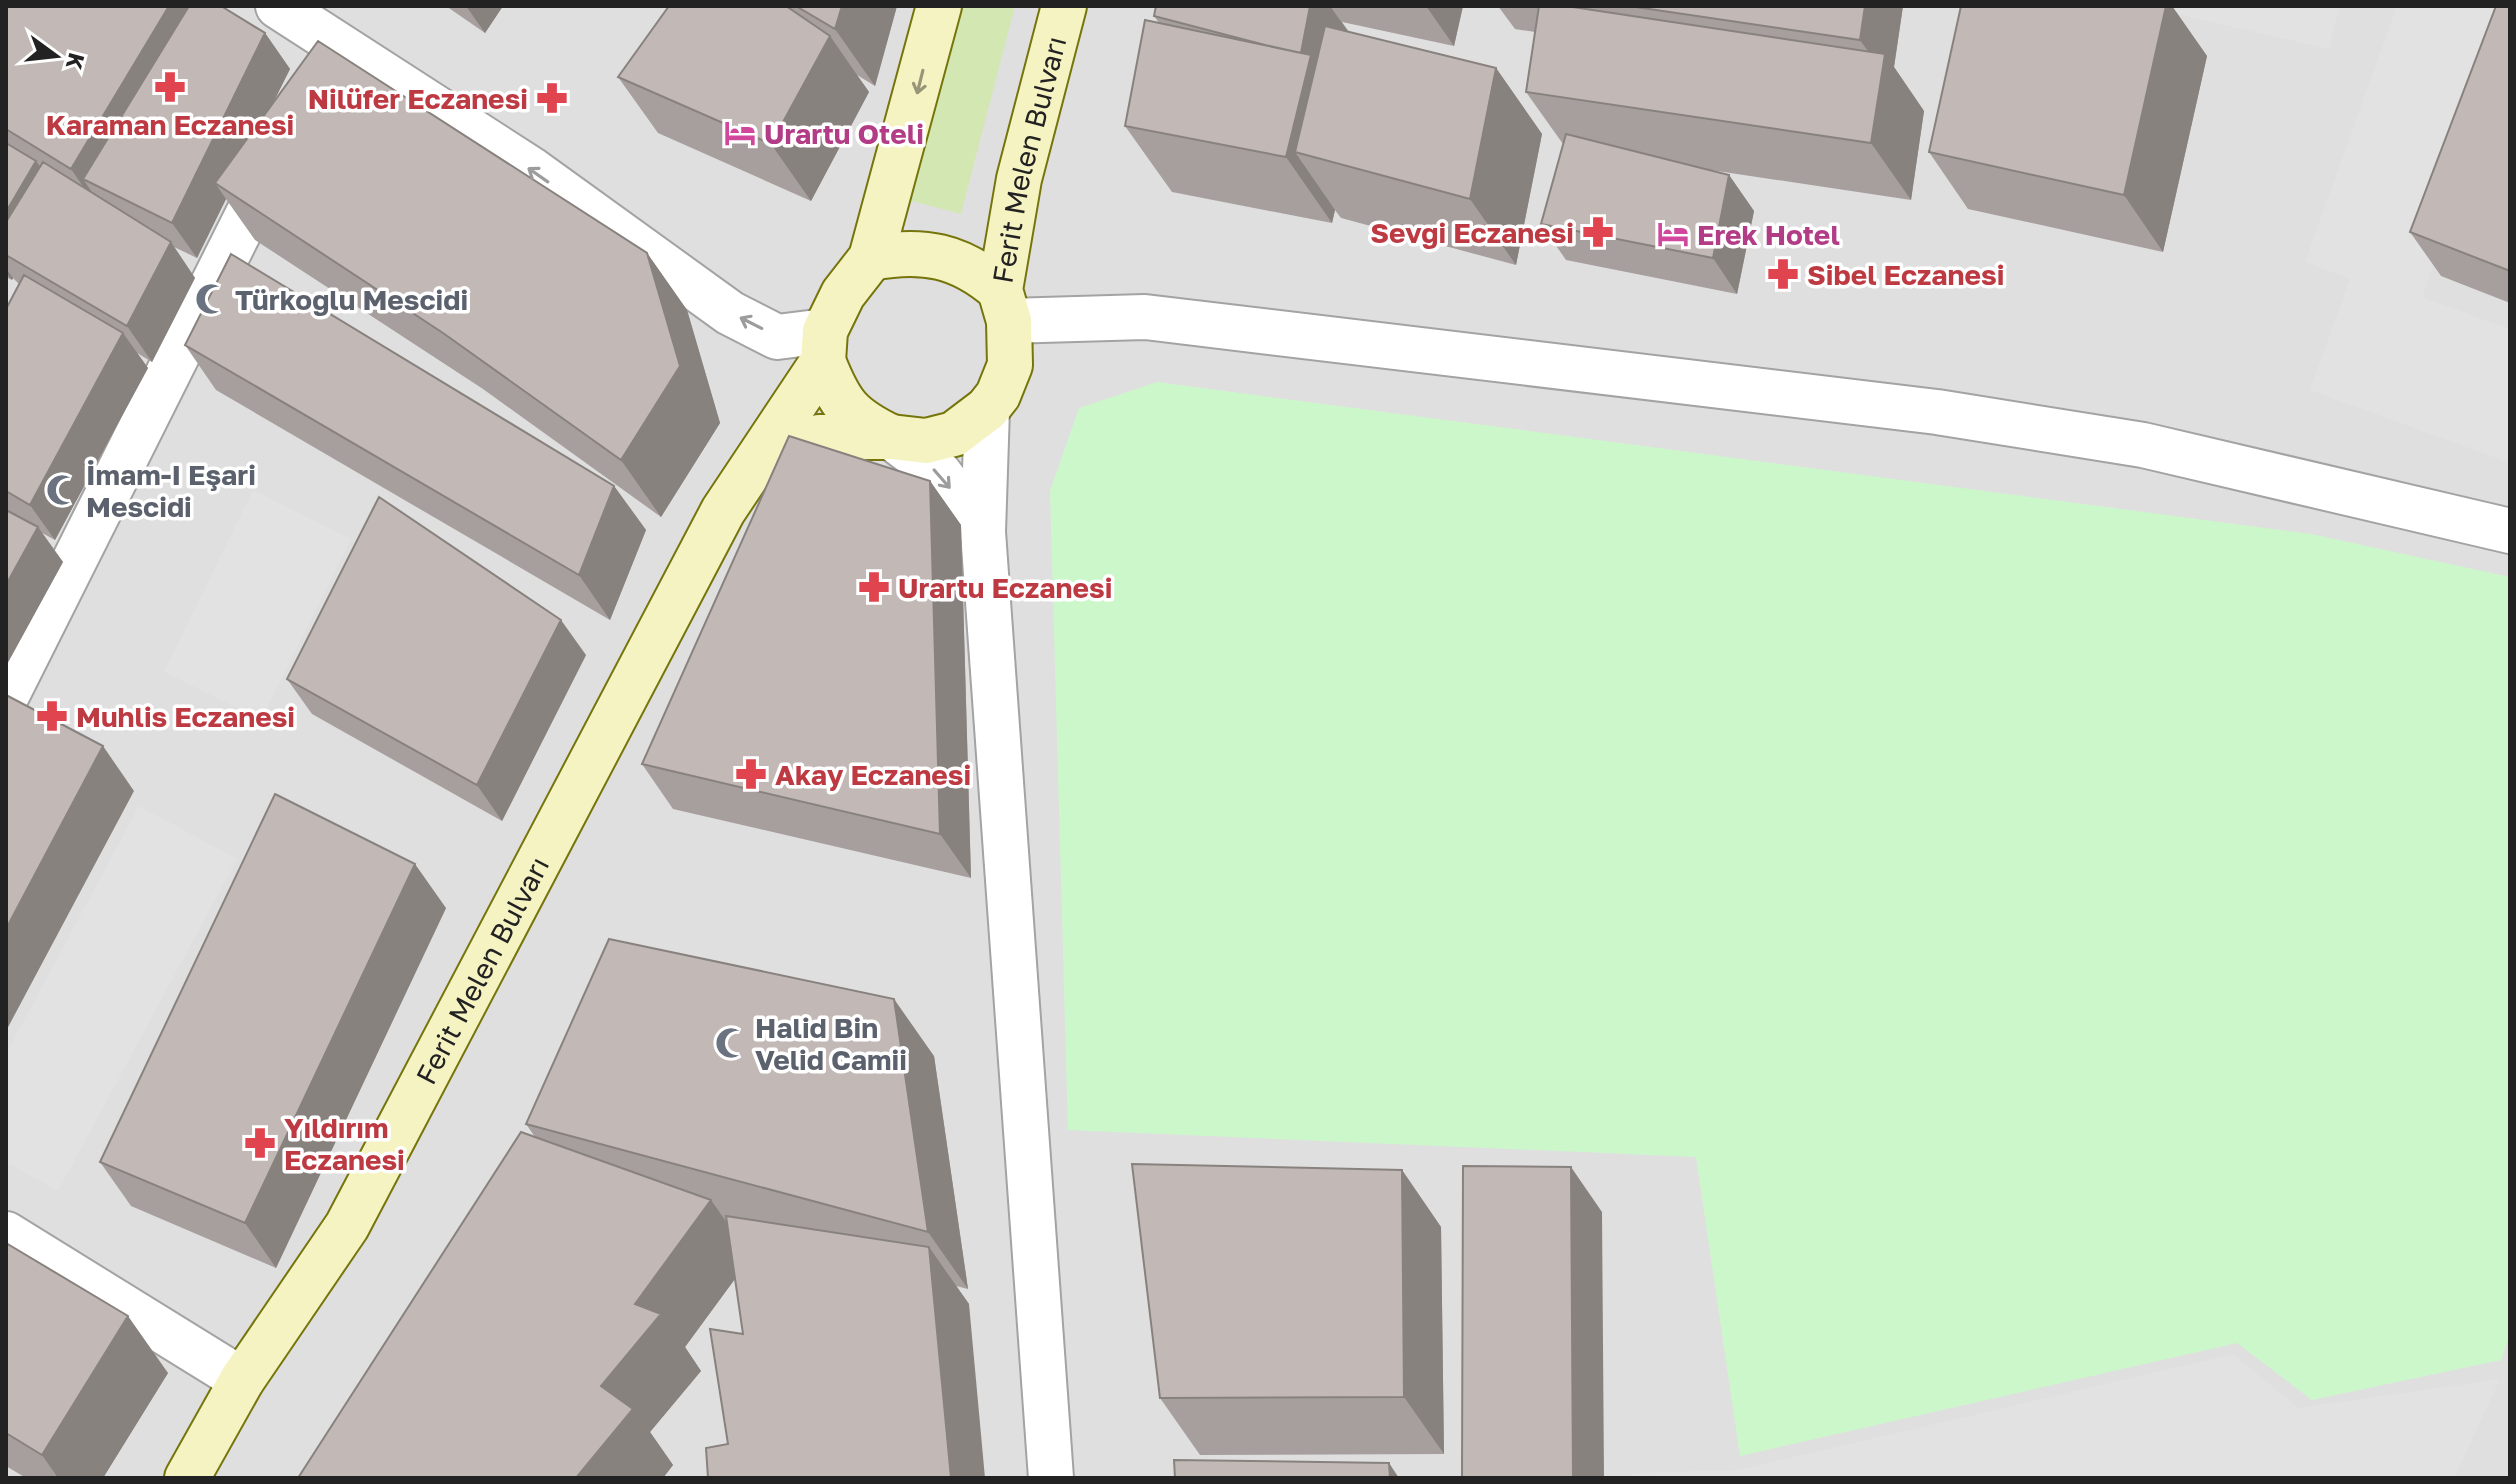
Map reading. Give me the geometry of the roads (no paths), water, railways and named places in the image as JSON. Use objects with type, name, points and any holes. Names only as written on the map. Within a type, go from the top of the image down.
[{"type":"main road","name":"Ferit Melen Bulvarı","points":[[187,1478],[242,1380],[347,1226],[723,511],[763,454],[824,346],[843,294],[871,258],[939,6]]},
{"type":"main road","name":"Ferit Melen Bulvarı","points":[[763,454],[819,437],[891,437],[926,441],[954,434],[987,409],[998,395],[1010,365],[1004,305],[1019,179],[1064,6]]},
{"type":"main road","points":[[871,258],[898,252],[923,253],[955,260],[981,273],[1004,305]]},
{"type":"main road","points":[[824,346],[832,385],[847,409],[863,424],[891,437]]},
{"type":"street","points":[[278,6],[532,170],[730,313],[777,337],[824,346]]},
{"type":"street","points":[[314,84],[335,43]]},
{"type":"street","points":[[6,697],[286,139]]},
{"type":"street","points":[[1004,305],[1145,317],[1937,412],[2143,445],[2510,531]]},
{"type":"street","points":[[987,409],[983,532],[1051,1478]]},
{"type":"street","points":[[891,437],[939,473],[983,532]]},
{"type":"street","points":[[6,1234],[242,1380]]},
{"type":"place","name":"Karaman Eczanesi","points":[[170,87]]},
{"type":"place","name":"Nilüfer Eczanesi","points":[[552,98]]},
{"type":"place","name":"Urartu Oteli","points":[[740,133]]},
{"type":"place","name":"Sevgi Eczanesi","points":[[1598,232]]},
{"type":"place","name":"Erek Hotel","points":[[1673,234]]},
{"type":"place","name":"Sibel Eczanesi","points":[[1783,274]]},
{"type":"place","name":"Türkoğlu Mescidi","points":[[211,299]]},
{"type":"place","name":"İmam-I Eşari Mescidi","points":[[62,490]]},
{"type":"place","name":"Urartu Eczanesi","points":[[874,587]]},
{"type":"place","name":"Muhlis Eczanesi","points":[[52,716]]},
{"type":"place","name":"Akay Eczanesi","points":[[751,774]]},
{"type":"place","name":"Halid Bin Velid Camii","points":[[731,1043]]},
{"type":"place","name":"Yıldırım Eczanesi","points":[[260,1143]]}]
